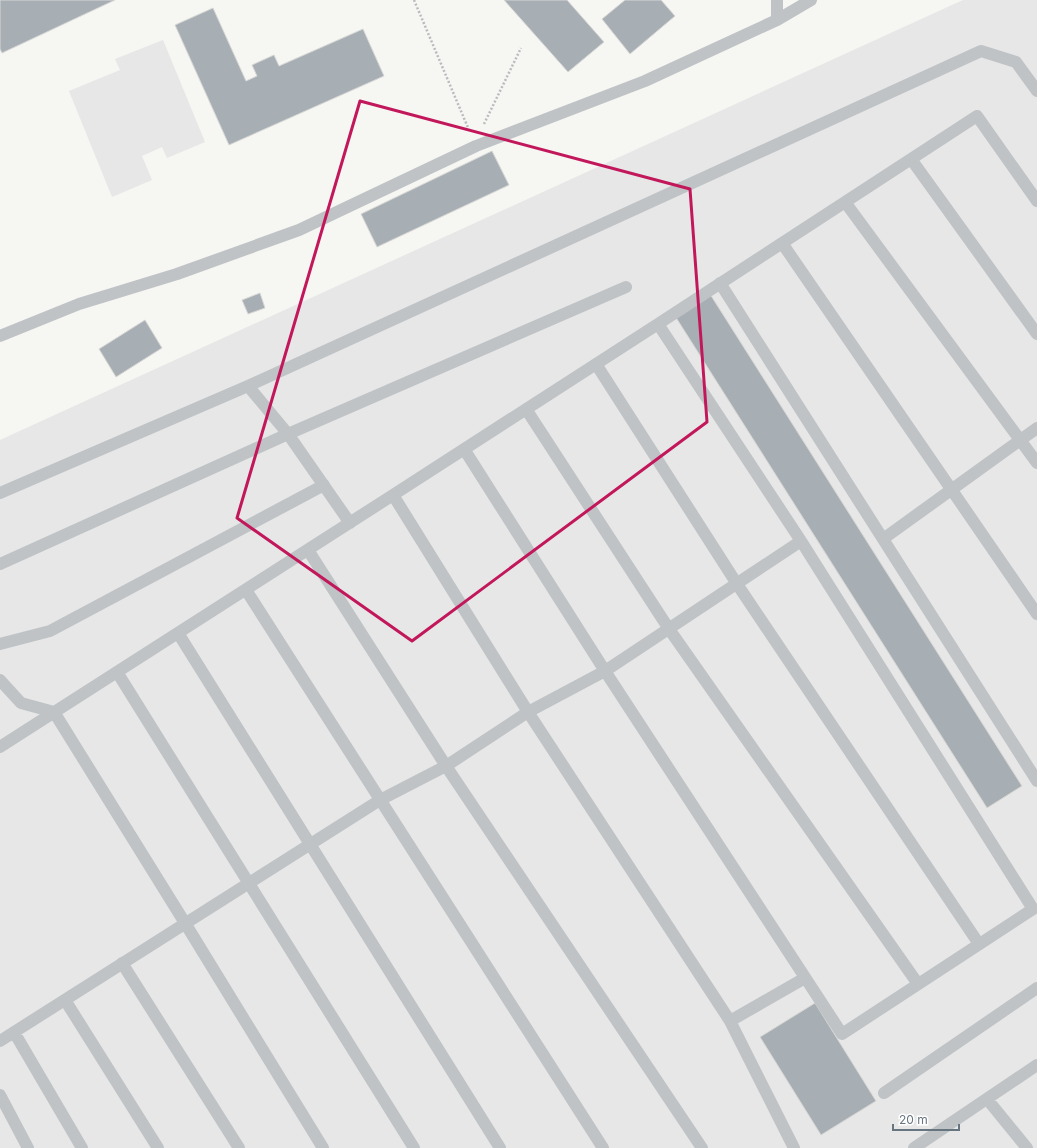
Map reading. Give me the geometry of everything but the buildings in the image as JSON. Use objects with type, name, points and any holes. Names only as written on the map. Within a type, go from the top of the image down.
[{"type":"lane","points":[[777,0],[777,20]]},
{"type":"lane","points":[[0,336],[79,304],[177,274],[299,230],[476,146],[645,81],[777,20],[812,0]]},
{"type":"lane","points":[[0,492],[248,386],[981,51],[1016,62],[1037,90]]},
{"type":"lane","points":[[0,747],[393,496],[977,116],[1037,201]]},
{"type":"lane","points":[[911,159],[1037,334]]},
{"type":"lane","points":[[845,202],[1037,463]]},
{"type":"lane","points":[[782,243],[1037,614]]},
{"type":"lane","points":[[720,283],[1037,781]]},
{"type":"lane","points":[[0,564],[288,434],[626,287]]},
{"type":"lane","points":[[464,449],[605,671],[842,1034],[1033,909],[801,541],[658,324]]},
{"type":"lane","points":[[596,364],[736,584],[979,944]]},
{"type":"lane","points":[[248,386],[288,434],[350,523]]},
{"type":"lane","points":[[526,409],[669,628],[918,984]]},
{"type":"lane","points":[[883,539],[1037,428]]},
{"type":"lane","points":[[0,644],[50,631],[324,485]]},
{"type":"lane","points":[[393,496],[528,712],[730,1021],[794,1148]]},
{"type":"lane","points":[[0,1041],[380,800],[446,766],[528,712],[605,671],[801,541]]},
{"type":"lane","points":[[308,550],[446,766],[702,1148]]},
{"type":"lane","points":[[246,590],[603,1148]]},
{"type":"lane","points":[[178,632],[500,1148]]},
{"type":"lane","points":[[117,672],[414,1148]]},
{"type":"lane","points":[[0,680],[22,703],[54,712],[186,923],[323,1148]]},
{"type":"lane","points":[[122,963],[238,1148]]},
{"type":"lane","points":[[730,1021],[806,978]]},
{"type":"lane","points":[[884,1093],[1037,988]]},
{"type":"lane","points":[[65,1000],[158,1148]]},
{"type":"lane","points":[[14,1032],[82,1148]]},
{"type":"lane","points":[[914,1148],[928,1144],[987,1099],[1037,1065]]},
{"type":"lane","points":[[0,1095],[28,1148]]},
{"type":"lane","points":[[987,1099],[1027,1148]]},
{"type":"path","points":[[414,0],[476,146]]},
{"type":"path","points":[[476,146],[485,120],[521,48]]},
{"type":"highlighted area","points":[[360,101],[690,189],[707,422],[412,641],[237,518]]},
{"type":"shaded area","points":[[963,0],[1037,0],[1037,1148],[0,1148],[0,440]]},
{"type":"shaded area","points":[[163,40],[205,142],[167,158],[162,147],[142,156],[152,180],[112,197],[69,91],[120,70],[115,59]]}]
